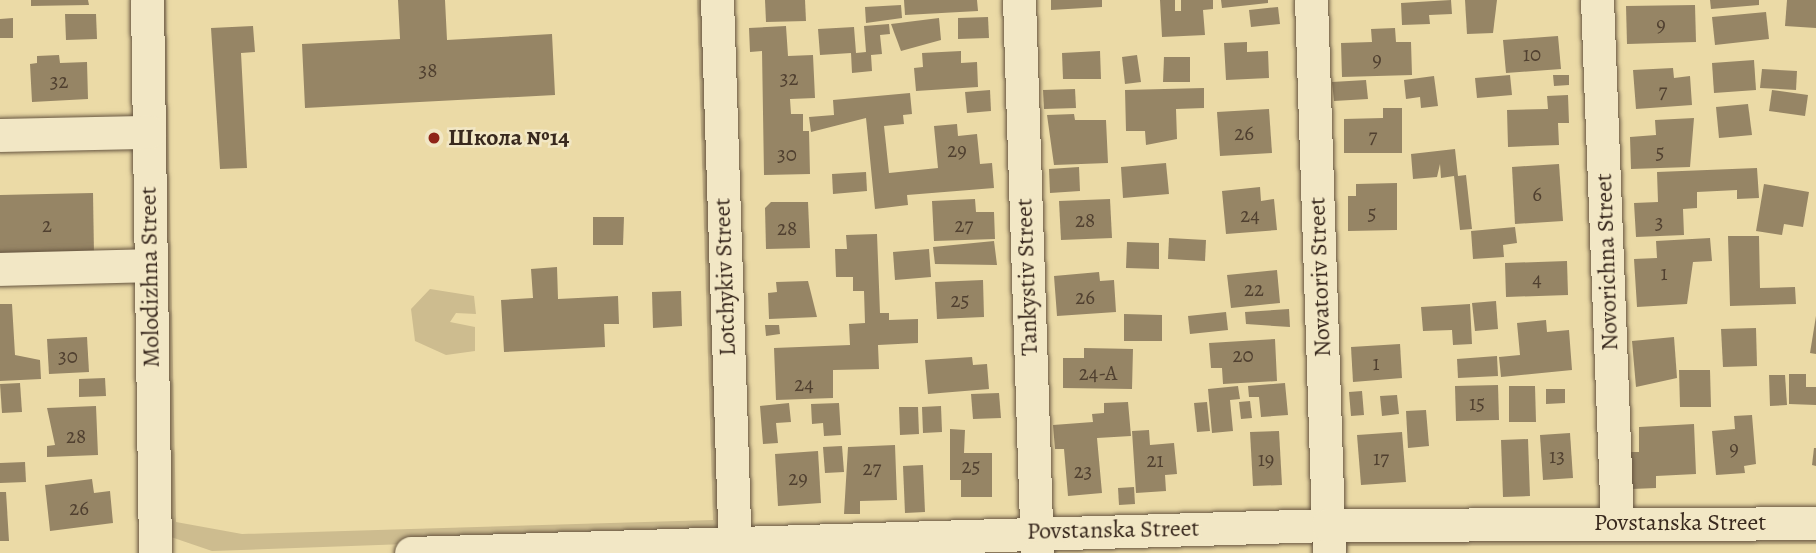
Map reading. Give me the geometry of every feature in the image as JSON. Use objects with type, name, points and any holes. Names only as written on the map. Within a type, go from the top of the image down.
[{"type":"street","name":"Molodizhna Street","points":[[147,0],[155,553]]},
{"type":"street","name":"Lotchykiv Street","points":[[718,0],[735,546]]},
{"type":"street","name":"Tankystiv Street","points":[[1018,0],[1036,542]]},
{"type":"street","name":"Novatoriv Street","points":[[1311,0],[1329,539]]},
{"type":"street","name":"Novorichna Street","points":[[1597,0],[1618,524]]},
{"type":"street","points":[[0,135],[149,132]]},
{"type":"street","points":[[0,269],[149,264]]},
{"type":"street","name":"Povstanska Street","points":[[411,553],[1329,539],[1618,524],[1816,523]]},
{"type":"shaded area","points":[[158,0],[166,0],[176,522],[242,534],[713,520],[697,0],[707,0],[719,527],[713,533],[212,551],[168,536]]},
{"type":"shaded area","points":[[430,289],[474,296],[476,314],[456,313],[450,322],[475,327],[475,351],[446,355],[415,341],[411,309]]},
{"type":"shaded area","points":[[1816,533],[1816,544],[1348,546],[1347,553],[1335,553],[1341,537]]},
{"type":"building","points":[[31,0],[88,0],[89,5],[31,6]]},
{"type":"building","points":[[398,0],[445,0],[447,40],[552,34],[555,95],[305,108],[302,44],[400,39]]},
{"type":"building","points":[[765,0],[805,0],[806,21],[766,22]]},
{"type":"building","points":[[904,0],[977,0],[978,11],[905,15]]},
{"type":"building","points":[[1051,0],[1102,0],[1102,7],[1051,10]]},
{"type":"building","points":[[1160,0],[1175,0],[1175,11],[1181,11],[1181,0],[1213,0],[1213,9],[1203,10],[1205,35],[1162,37]]},
{"type":"building","points":[[1221,0],[1268,0],[1268,3],[1222,8]]},
{"type":"building","points":[[1451,0],[1452,14],[1429,15],[1430,24],[1402,25],[1401,3]]},
{"type":"building","points":[[1465,0],[1497,0],[1493,33],[1467,34]]},
{"type":"building","points":[[1710,0],[1759,0],[1759,5],[1711,9]]},
{"type":"building","points":[[1787,0],[1816,0],[1816,28],[1785,26]]},
{"type":"building","points":[[901,5],[902,18],[866,23],[865,7]]},
{"type":"building","points":[[1695,5],[1696,42],[1627,44],[1626,6]]},
{"type":"building","points":[[1278,7],[1280,24],[1251,27],[1249,10]]},
{"type":"building","points":[[1766,12],[1769,39],[1715,45],[1712,17]]},
{"type":"building","points":[[65,14],[96,14],[97,39],[66,40]]},
{"type":"building","points":[[988,17],[989,38],[958,39],[958,18]]},
{"type":"building","points":[[13,18],[13,38],[0,38],[0,19]]},
{"type":"building","points":[[939,18],[941,40],[901,51],[891,24]]},
{"type":"building","points":[[889,24],[890,34],[880,35],[882,54],[871,55],[872,71],[852,73],[851,53],[820,55],[818,29],[854,27],[856,53],[866,52],[864,26]]},
{"type":"building","points":[[253,26],[255,52],[241,53],[247,168],[220,169],[211,28]]},
{"type":"building","points":[[786,26],[788,56],[813,55],[815,98],[790,99],[791,114],[803,114],[803,131],[809,131],[810,174],[764,175],[762,51],[750,52],[749,28]]},
{"type":"building","points":[[1395,28],[1396,42],[1411,42],[1412,75],[1342,77],[1341,43],[1372,42],[1371,29]]},
{"type":"building","points":[[1558,36],[1561,69],[1506,73],[1503,40]]},
{"type":"building","points":[[1247,42],[1247,52],[1268,51],[1269,78],[1226,80],[1224,43]]},
{"type":"building","points":[[961,51],[961,63],[977,62],[978,87],[916,91],[914,68],[923,67],[922,53]]},
{"type":"building","points":[[1100,51],[1101,79],[1063,79],[1062,53]]},
{"type":"building","points":[[59,55],[60,63],[87,62],[88,99],[32,102],[30,64],[37,63],[37,56]]},
{"type":"building","points":[[1137,55],[1141,82],[1125,84],[1122,57]]},
{"type":"building","points":[[1164,57],[1190,57],[1190,82],[1163,82]]},
{"type":"building","points":[[1754,60],[1756,90],[1714,93],[1712,63]]},
{"type":"building","points":[[1673,68],[1674,78],[1690,76],[1692,105],[1636,109],[1633,70]]},
{"type":"building","points":[[1762,69],[1797,71],[1796,90],[1760,88]]},
{"type":"building","points":[[1510,75],[1512,95],[1477,98],[1475,78]]},
{"type":"building","points":[[1553,75],[1569,75],[1569,85],[1554,86]]},
{"type":"building","points":[[1434,76],[1438,106],[1421,108],[1420,97],[1406,99],[1404,80]]},
{"type":"building","points":[[1366,80],[1368,99],[1334,101],[1332,82]]},
{"type":"building","points":[[1204,88],[1204,108],[1176,109],[1177,139],[1146,145],[1145,131],[1126,131],[1125,90]]},
{"type":"building","points":[[1075,89],[1076,108],[1044,109],[1043,90]]},
{"type":"building","points":[[990,90],[991,111],[967,113],[965,92]]},
{"type":"building","points":[[1772,90],[1808,95],[1805,116],[1769,111]]},
{"type":"building","points":[[910,93],[912,114],[903,115],[904,124],[884,126],[889,173],[938,168],[934,126],[957,124],[958,136],[977,134],[980,164],[992,163],[994,188],[907,195],[908,205],[875,209],[866,118],[811,132],[809,117],[834,115],[833,100]]},
{"type":"building","points":[[1568,95],[1569,123],[1558,123],[1559,145],[1508,147],[1507,110],[1548,109],[1547,96]]},
{"type":"building","points":[[1748,104],[1752,135],[1719,138],[1716,107]]},
{"type":"building","points":[[1383,108],[1402,108],[1402,153],[1344,153],[1344,119],[1383,118]]},
{"type":"building","points":[[1269,109],[1272,153],[1220,156],[1217,112]]},
{"type":"building","points":[[1074,114],[1075,120],[1106,120],[1108,163],[1054,165],[1047,115]]},
{"type":"building","points":[[1694,118],[1690,167],[1631,169],[1630,137],[1656,135],[1655,120]]},
{"type":"building","points":[[1455,149],[1458,176],[1466,175],[1472,229],[1460,230],[1454,176],[1441,178],[1440,164],[1437,177],[1413,179],[1411,154]]},
{"type":"building","points":[[1166,163],[1169,194],[1123,198],[1121,167]]},
{"type":"building","points":[[1559,164],[1563,221],[1515,224],[1512,167]]},
{"type":"building","points":[[1079,167],[1080,191],[1050,193],[1049,169]]},
{"type":"building","points":[[1757,168],[1759,198],[1737,199],[1737,190],[1697,192],[1697,208],[1683,209],[1684,235],[1636,237],[1634,203],[1658,202],[1657,172]]},
{"type":"building","points":[[866,172],[867,191],[833,194],[832,174]]},
{"type":"building","points":[[1397,183],[1397,230],[1348,231],[1348,196],[1356,196],[1356,184]]},
{"type":"building","points":[[1764,184],[1809,192],[1803,227],[1784,224],[1782,235],[1756,231]]},
{"type":"building","points":[[1260,187],[1261,201],[1274,199],[1277,230],[1226,234],[1222,191]]},
{"type":"building","points":[[93,193],[94,255],[0,257],[0,195]]},
{"type":"building","points":[[975,199],[976,212],[994,212],[995,239],[934,241],[932,201]]},
{"type":"building","points":[[1110,199],[1112,238],[1061,240],[1059,201]]},
{"type":"building","points":[[771,202],[808,202],[810,248],[766,249],[765,208]]},
{"type":"building","points":[[593,217],[624,217],[623,245],[593,245]]},
{"type":"building","points":[[1515,227],[1517,243],[1503,245],[1504,257],[1473,259],[1471,231]]},
{"type":"building","points":[[877,234],[880,313],[889,313],[889,320],[918,319],[918,343],[878,345],[879,369],[833,370],[833,398],[776,400],[774,348],[850,345],[849,324],[865,323],[864,291],[853,291],[853,277],[836,277],[835,249],[847,249],[846,235]]},
{"type":"building","points":[[1728,236],[1759,236],[1760,288],[1795,287],[1796,304],[1730,306]]},
{"type":"building","points":[[1169,238],[1206,240],[1205,261],[1168,259]]},
{"type":"building","points":[[1710,238],[1712,261],[1693,262],[1687,304],[1637,307],[1634,259],[1657,258],[1656,241]]},
{"type":"building","points":[[994,241],[997,265],[935,264],[933,247]]},
{"type":"building","points":[[1127,242],[1159,243],[1159,269],[1126,268]]},
{"type":"building","points":[[929,249],[931,277],[895,280],[893,252]]},
{"type":"building","points":[[1567,261],[1568,295],[1506,297],[1505,263]]},
{"type":"building","points":[[557,267],[558,299],[618,296],[619,324],[604,324],[605,347],[504,352],[501,300],[533,298],[531,269]]},
{"type":"building","points":[[1277,270],[1280,303],[1231,308],[1227,275]]},
{"type":"building","points":[[1099,272],[1100,281],[1114,280],[1116,312],[1057,316],[1054,276]]},
{"type":"building","points":[[983,280],[984,317],[937,319],[935,282]]},
{"type":"building","points":[[808,281],[817,317],[769,319],[768,293],[777,292],[776,282]]},
{"type":"building","points":[[681,291],[682,326],[653,328],[652,292]]},
{"type":"building","points":[[1496,301],[1498,329],[1475,331],[1472,303]]},
{"type":"building","points":[[0,304],[12,304],[15,355],[40,360],[41,379],[0,381]]},
{"type":"building","points":[[1470,304],[1472,344],[1453,345],[1452,330],[1423,331],[1421,307]]},
{"type":"building","points":[[1289,309],[1290,327],[1246,324],[1245,312]]},
{"type":"building","points":[[1226,312],[1228,330],[1190,334],[1188,316]]},
{"type":"building","points":[[1124,314],[1162,315],[1162,341],[1124,341]]},
{"type":"building","points":[[1816,316],[1816,354],[1810,353]]},
{"type":"building","points":[[1546,320],[1547,332],[1569,330],[1572,370],[1501,377],[1499,357],[1520,355],[1517,323]]},
{"type":"building","points":[[765,325],[779,325],[780,334],[766,336]]},
{"type":"building","points":[[1756,328],[1757,366],[1723,367],[1721,329]]},
{"type":"building","points":[[87,337],[89,372],[49,374],[47,339]]},
{"type":"building","points":[[1674,337],[1677,378],[1636,387],[1632,341]]},
{"type":"building","points":[[1275,339],[1277,381],[1223,384],[1222,368],[1211,368],[1209,343]]},
{"type":"building","points":[[1400,344],[1402,378],[1353,382],[1351,347]]},
{"type":"building","points":[[1084,348],[1133,349],[1132,389],[1063,388],[1063,358],[1084,358]]},
{"type":"building","points":[[1497,356],[1498,376],[1458,378],[1457,359]]},
{"type":"building","points":[[972,357],[973,365],[987,364],[989,389],[928,394],[925,360]]},
{"type":"building","points":[[1679,370],[1710,370],[1711,407],[1680,407]]},
{"type":"building","points":[[1789,374],[1806,374],[1806,387],[1816,387],[1816,405],[1789,404]]},
{"type":"building","points":[[1769,375],[1785,375],[1787,405],[1770,406]]},
{"type":"building","points":[[105,378],[106,396],[79,397],[79,379]]},
{"type":"building","points":[[20,383],[22,412],[2,413],[0,384]]},
{"type":"building","points":[[1285,383],[1288,415],[1261,417],[1259,397],[1249,397],[1248,386]]},
{"type":"building","points":[[1498,385],[1499,420],[1456,421],[1455,386]]},
{"type":"building","points":[[1238,386],[1240,399],[1230,400],[1233,431],[1212,433],[1208,389]]},
{"type":"building","points":[[1509,386],[1535,386],[1536,422],[1509,422]]},
{"type":"building","points":[[1546,389],[1565,389],[1565,403],[1546,404]]},
{"type":"building","points":[[1362,391],[1364,415],[1351,416],[1349,392]]},
{"type":"building","points":[[999,393],[1001,418],[973,419],[971,394]]},
{"type":"building","points":[[1397,395],[1399,414],[1382,416],[1380,396]]},
{"type":"building","points":[[1250,401],[1252,418],[1241,419],[1239,402]]},
{"type":"building","points":[[1128,402],[1131,436],[1097,438],[1102,493],[1068,496],[1064,449],[1055,449],[1053,425],[1093,422],[1092,414],[1104,413],[1104,403]]},
{"type":"building","points":[[1207,402],[1210,431],[1197,432],[1194,403]]},
{"type":"building","points":[[789,403],[791,422],[776,423],[778,443],[763,444],[760,406]]},
{"type":"building","points":[[839,403],[841,435],[824,436],[823,423],[812,424],[811,404]]},
{"type":"building","points":[[96,406],[98,455],[47,457],[47,446],[55,445],[47,408]]},
{"type":"building","points":[[941,406],[942,432],[923,433],[922,407]]},
{"type":"building","points":[[899,407],[918,407],[919,434],[900,435]]},
{"type":"building","points":[[1426,410],[1429,446],[1408,448],[1406,411]]},
{"type":"building","points":[[1752,415],[1756,464],[1744,466],[1745,473],[1716,475],[1712,431],[1735,429],[1734,416]]},
{"type":"building","points":[[1694,424],[1696,474],[1656,476],[1656,488],[1632,489],[1630,452],[1639,452],[1639,427]]},
{"type":"building","points":[[950,429],[965,430],[964,453],[992,453],[992,497],[961,497],[961,480],[950,480]]},
{"type":"building","points":[[1149,430],[1150,445],[1174,443],[1177,474],[1165,475],[1166,491],[1136,493],[1132,431]]},
{"type":"building","points":[[1279,431],[1282,485],[1253,486],[1250,432]]},
{"type":"building","points":[[1402,432],[1406,482],[1361,485],[1357,435]]},
{"type":"building","points":[[1570,433],[1573,478],[1543,480],[1540,435]]},
{"type":"building","points":[[1528,439],[1530,496],[1503,497],[1501,440]]},
{"type":"building","points":[[895,445],[897,500],[860,501],[860,514],[844,514],[848,447]]},
{"type":"building","points":[[842,446],[844,472],[825,473],[823,447]]},
{"type":"building","points":[[1816,448],[1816,466],[1812,465]]},
{"type":"building","points":[[818,451],[821,503],[778,506],[775,454]]},
{"type":"building","points":[[25,462],[26,482],[0,483],[0,463]]},
{"type":"building","points":[[923,465],[925,512],[905,513],[903,466]]},
{"type":"building","points":[[92,479],[94,493],[110,491],[113,523],[50,531],[45,485]]},
{"type":"building","points":[[1134,487],[1135,504],[1119,505],[1118,488]]},
{"type":"building","points":[[0,492],[6,492],[9,541],[0,541]]},
{"type":"place","name":"Школа №14","points":[[434,138]]}]
